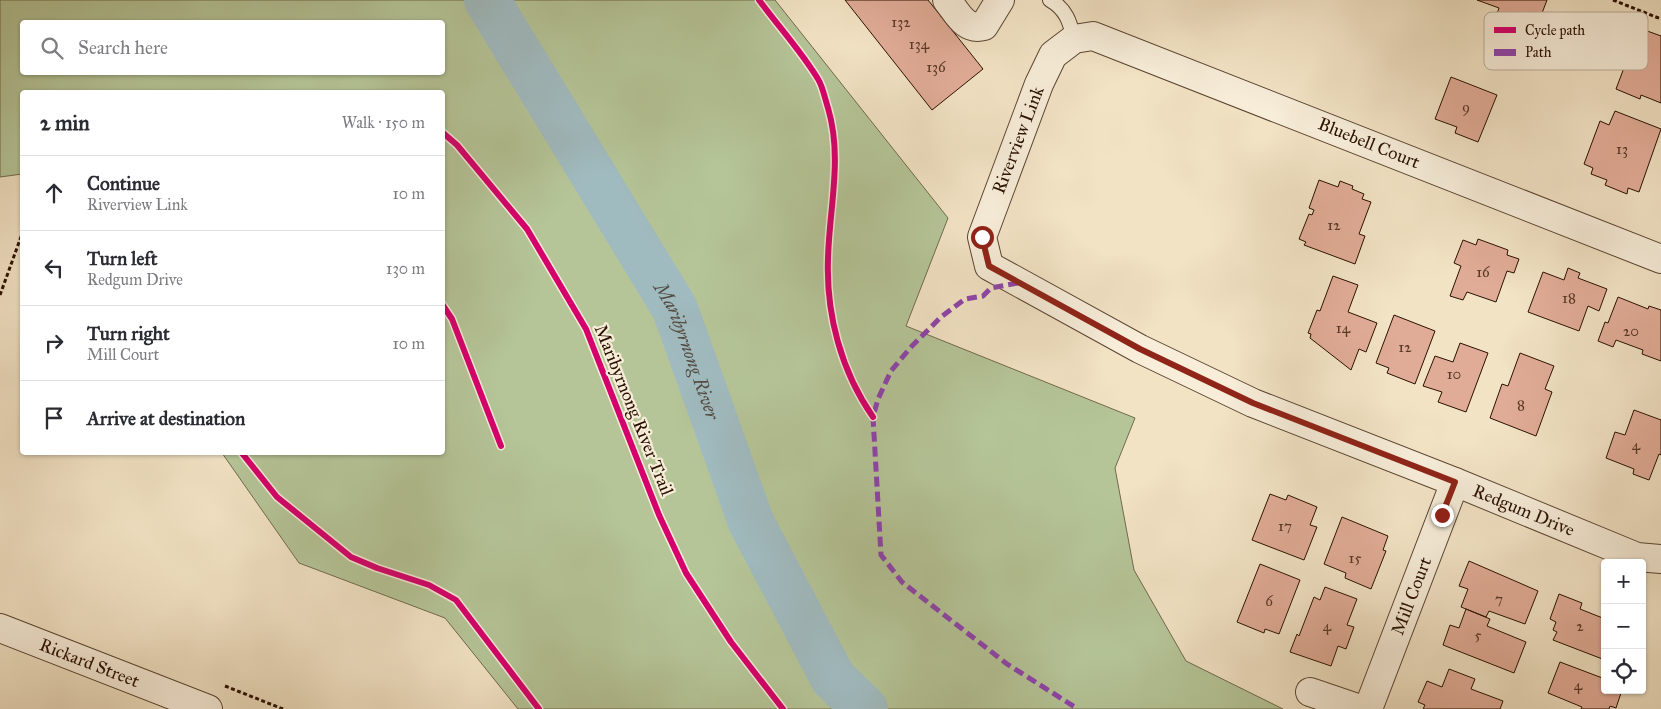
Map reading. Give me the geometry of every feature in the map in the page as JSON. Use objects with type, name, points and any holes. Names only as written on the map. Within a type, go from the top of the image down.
[{"type":"street","points":[[947,0],[966,24],[975,28],[984,26],[1000,0]]},
{"type":"street","name":"Bluebell Court","points":[[1074,39],[1093,36],[1114,42],[1661,260]]},
{"type":"street","name":"Riverview Link","points":[[984,253],[982,237],[986,220],[1040,84],[1053,55],[1074,39]]},
{"type":"street","name":"Redgum Drive","points":[[984,253],[989,266],[1140,349],[1253,403],[1649,558],[1661,579]]},
{"type":"street","name":"Mill Court","points":[[1368,709],[1455,482]]},
{"type":"street","name":"Rickard Street","points":[[0,628],[208,709]]},
{"type":"street","points":[[1310,692],[1360,709]]},
{"type":"lane","points":[[1050,0],[1060,6],[1069,19],[1074,39]]},
{"type":"path","points":[[1613,0],[1643,12]]},
{"type":"path","points":[[1648,14],[1661,19]]},
{"type":"path","points":[[0,296],[20,240]]},
{"type":"green space","points":[[0,0],[775,0],[948,218],[906,326],[1135,418],[1115,468],[1134,570],[1186,661],[1283,709],[518,709],[445,618],[299,563],[223,455],[445,455],[445,90],[20,90],[20,174],[0,177]]},
{"type":"building","points":[[845,0],[928,0],[983,69],[932,110]]},
{"type":"building","points":[[1477,0],[1547,0],[1542,12],[1498,12],[1499,8]]},
{"type":"building","points":[[1648,31],[1661,36],[1661,103],[1641,95],[1640,99],[1616,89],[1623,70],[1648,70]]},
{"type":"building","points":[[1451,77],[1497,95],[1478,142],[1455,133],[1457,127],[1435,119]]},
{"type":"building","points":[[1615,111],[1661,129],[1639,192],[1628,188],[1627,194],[1605,185],[1607,180],[1591,174],[1593,168],[1584,164],[1600,121],[1609,125]]},
{"type":"building","points":[[1319,180],[1338,187],[1340,181],[1353,186],[1352,189],[1364,194],[1362,199],[1371,202],[1359,234],[1365,236],[1355,264],[1304,245],[1306,242],[1299,239],[1309,214],[1312,215],[1314,210],[1309,208]]},
{"type":"building","points":[[1478,239],[1508,250],[1507,255],[1519,259],[1514,273],[1507,271],[1496,302],[1467,292],[1463,300],[1450,296],[1461,266],[1454,263],[1463,240],[1476,245]]},
{"type":"building","points":[[1568,268],[1580,273],[1578,278],[1607,289],[1599,311],[1588,306],[1579,331],[1528,312],[1543,272],[1564,280]]},
{"type":"building","points":[[1333,276],[1358,285],[1348,312],[1377,323],[1366,352],[1359,349],[1351,370],[1310,338],[1311,334],[1308,333],[1317,310],[1320,311]]},
{"type":"building","points":[[1618,297],[1648,309],[1649,306],[1661,310],[1661,361],[1642,354],[1643,350],[1616,340],[1613,347],[1598,341],[1605,322],[1608,323]]},
{"type":"building","points":[[1394,315],[1435,331],[1415,384],[1387,373],[1389,368],[1376,363]]},
{"type":"building","points":[[1460,343],[1488,353],[1466,412],[1438,402],[1442,392],[1423,386],[1435,356],[1453,362]]},
{"type":"building","points":[[1520,353],[1554,366],[1545,389],[1552,392],[1536,436],[1490,418],[1502,384],[1508,386]]},
{"type":"building","points":[[1634,410],[1661,420],[1661,455],[1659,454],[1649,480],[1633,474],[1634,469],[1606,458],[1615,432],[1625,435]]},
{"type":"building","points":[[1270,494],[1286,500],[1288,495],[1317,507],[1310,525],[1317,527],[1304,560],[1252,540]]},
{"type":"building","points":[[1342,517],[1388,536],[1383,550],[1386,551],[1371,589],[1345,578],[1346,573],[1324,564]]},
{"type":"building","points":[[1469,561],[1538,591],[1525,624],[1489,611],[1486,617],[1461,607],[1468,589],[1459,586]]},
{"type":"building","points":[[1260,564],[1300,580],[1279,634],[1265,629],[1264,633],[1237,622]]},
{"type":"building","points":[[1325,587],[1357,599],[1347,625],[1354,627],[1346,649],[1338,646],[1331,666],[1290,652],[1297,634],[1299,636],[1314,597],[1320,600]]},
{"type":"building","points":[[1559,594],[1582,603],[1580,609],[1601,617],[1601,658],[1553,640],[1557,632],[1553,630],[1556,622],[1550,619]]},
{"type":"building","points":[[1466,609],[1490,619],[1487,626],[1526,642],[1514,673],[1443,645],[1450,625],[1459,628]]},
{"type":"building","points":[[1560,662],[1601,677],[1601,694],[1621,694],[1616,708],[1610,706],[1609,709],[1581,709],[1582,707],[1548,693]]},
{"type":"building","points":[[1449,669],[1475,679],[1471,689],[1503,701],[1500,709],[1423,709],[1425,705],[1418,702],[1427,681],[1442,687]]},
{"type":"waterway","name":"Maribyrnong River","points":[[487,0],[675,309],[751,522],[833,678],[865,709]]},
{"type":"marked path","points":[[1018,283],[991,288],[983,296],[965,299],[941,317],[911,347],[891,371],[878,399],[873,417],[881,555],[902,582],[1007,664],[1078,709]]},
{"type":"cycle path","points":[[759,0],[797,49],[823,89],[832,127],[835,165],[828,259],[828,280],[833,321],[844,361],[852,381],[873,417]]},
{"type":"cycle path","name":"Maribyrnong River Trail","points":[[445,135],[457,145],[527,229],[586,329],[659,515],[686,573],[731,642],[783,709]]},
{"type":"cycle path","points":[[445,308],[452,319],[501,446]]},
{"type":"cycle path","points":[[243,455],[277,497],[351,557],[377,568],[429,585],[456,600],[539,709]]},
{"type":"route","points":[[982,237],[984,253],[989,266],[1140,349],[1253,403],[1455,482],[1442,515]]}]
